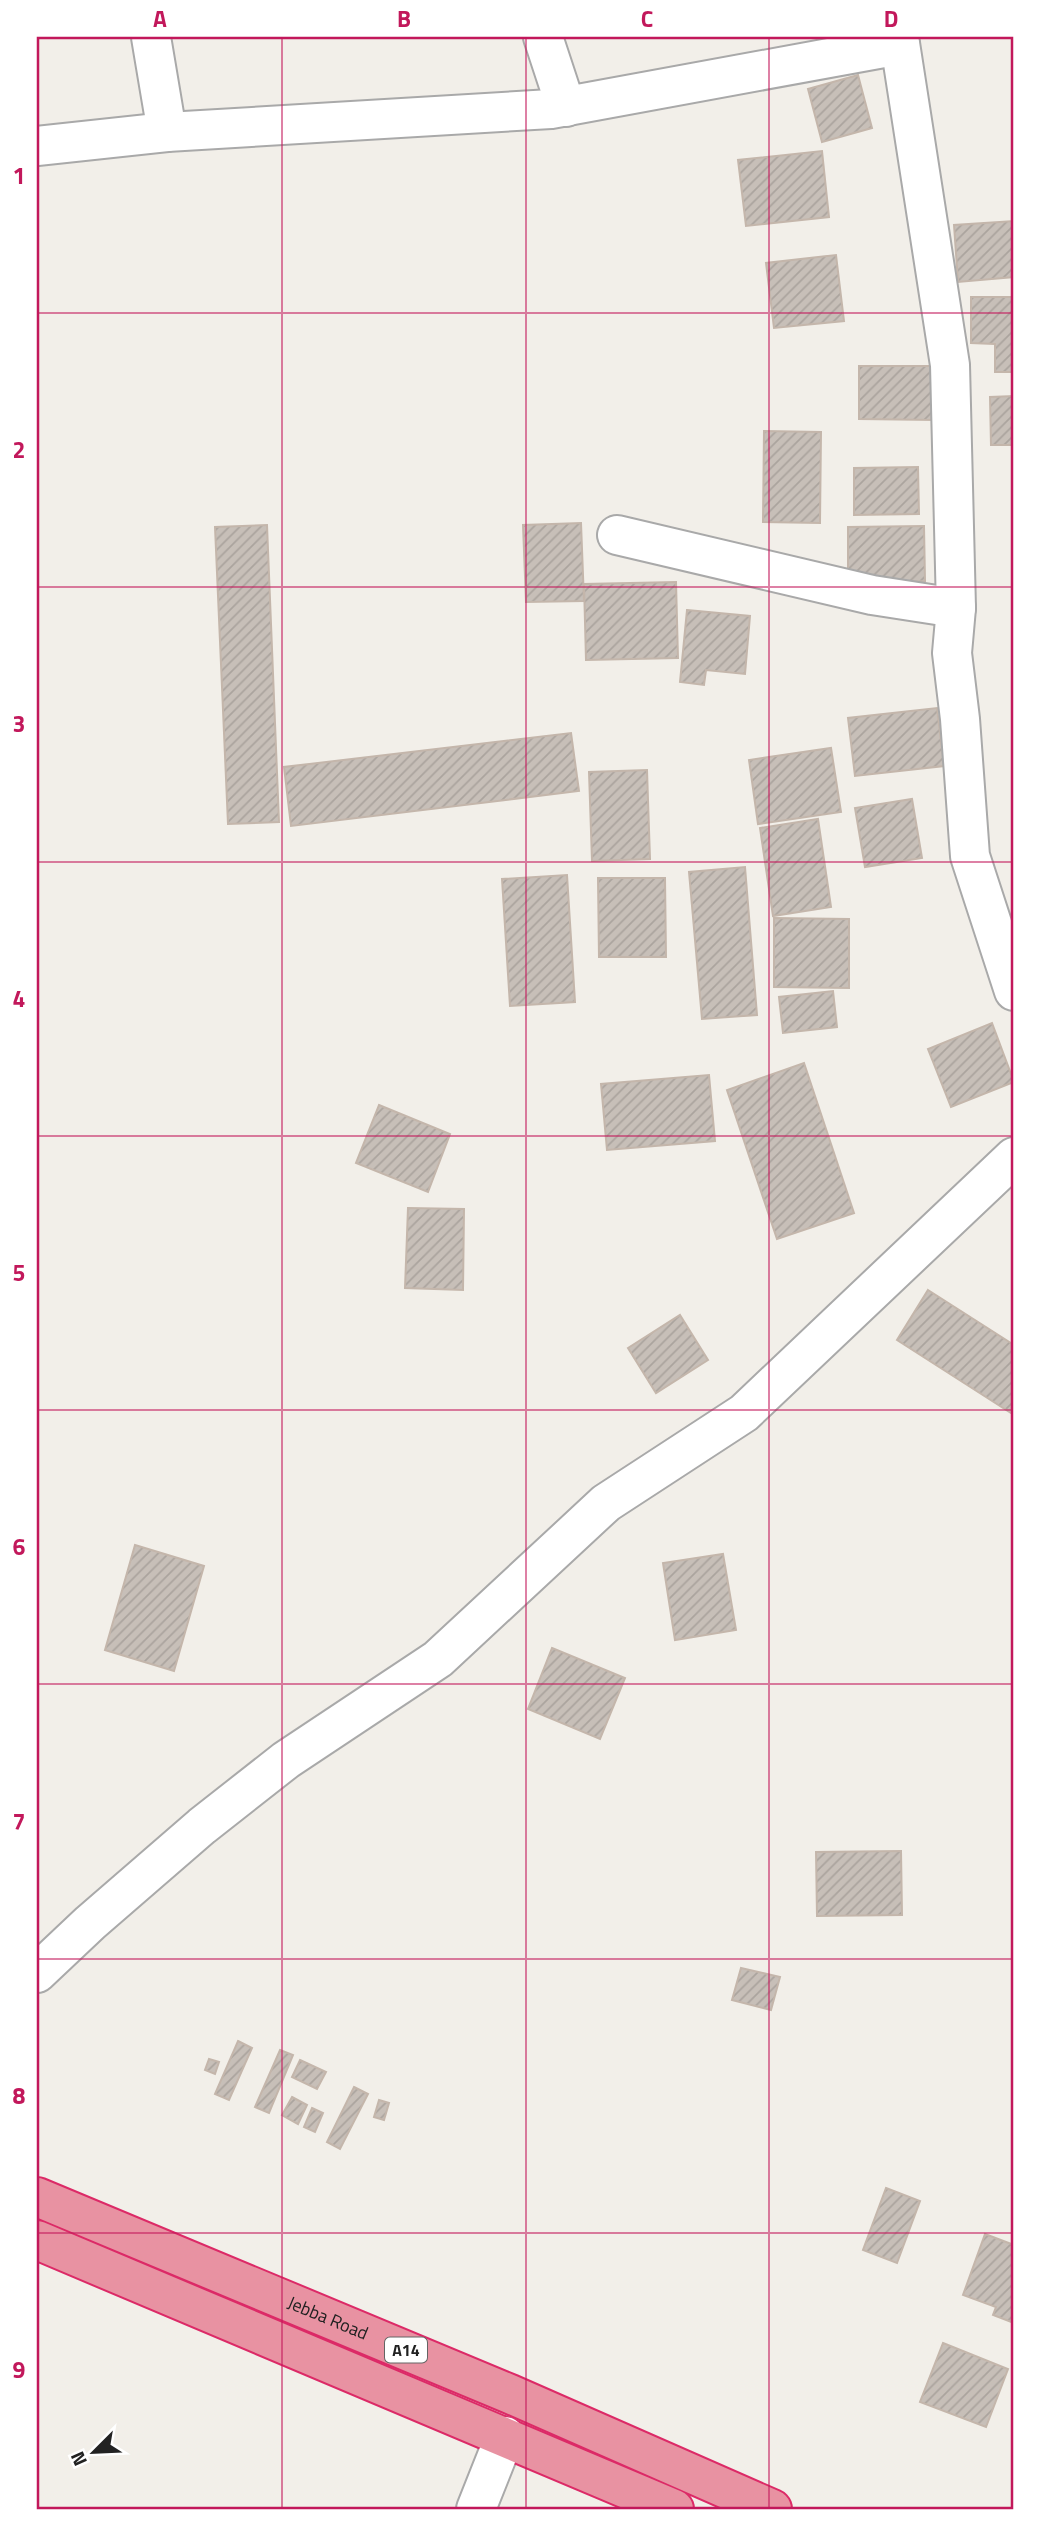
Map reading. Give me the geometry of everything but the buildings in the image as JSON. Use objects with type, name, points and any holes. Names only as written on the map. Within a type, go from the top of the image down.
[{"type":"highway","name":"Jebba Road","points":[[37,2197],[498,2389],[772,2509]]},
{"type":"highway","name":"A14","points":[[37,2240],[674,2509]]},
{"type":"street","points":[[151,37],[167,132]]},
{"type":"street","points":[[543,37],[566,107]]},
{"type":"street","points":[[37,146],[167,132],[551,109],[899,41],[950,365],[956,607],[952,653],[960,719],[970,856],[1014,991]]},
{"type":"street","points":[[617,535],[872,595],[956,607]]},
{"type":"street","points":[[37,1973],[202,1826],[275,1769],[438,1659],[606,1503],[744,1413],[1014,1157]]},
{"type":"street","points":[[476,2509],[505,2436]]}]
